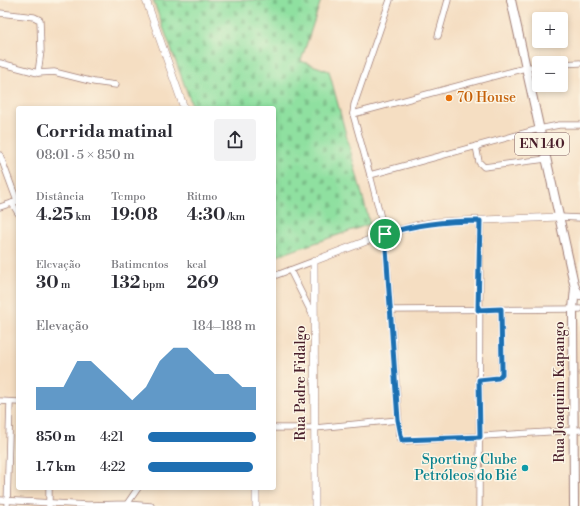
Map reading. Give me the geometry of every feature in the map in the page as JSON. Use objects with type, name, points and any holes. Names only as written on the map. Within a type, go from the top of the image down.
[{"type":"main road","name":"EN 140","points":[[511,0],[575,288],[580,295]]},
{"type":"main road","name":"Rua Joaquim Kapango","points":[[574,506],[577,475],[575,288]]},
{"type":"street","points":[[146,0],[183,106]]},
{"type":"street","points":[[390,0],[354,105],[354,114],[385,234],[400,438],[404,441],[576,430]]},
{"type":"street","points":[[438,36],[448,0]]},
{"type":"street","points":[[0,13],[34,17],[40,20],[41,51],[38,73]]},
{"type":"street","points":[[0,63],[38,73],[54,72],[94,82],[116,85]]},
{"type":"street","points":[[568,64],[580,63]]},
{"type":"street","points":[[354,114],[532,67]]},
{"type":"street","points":[[370,175],[539,129],[559,125],[580,125]]},
{"type":"street","points":[[476,146],[479,162],[484,167],[546,159]]},
{"type":"street","points":[[0,155],[16,202],[0,207]]},
{"type":"street","points":[[276,275],[385,234],[414,226],[436,222],[559,217],[580,218]]},
{"type":"street","points":[[479,506],[480,437],[478,310],[480,221]]},
{"type":"street","name":"Rua Padre Fidalgo","points":[[314,261],[315,506]]},
{"type":"street","points":[[290,270],[314,320]]},
{"type":"street","points":[[479,380],[498,378],[502,374],[501,309]]},
{"type":"street","points":[[391,310],[576,309]]},
{"type":"street","points":[[0,401],[16,402]]},
{"type":"street","points":[[7,503],[10,402]]},
{"type":"street","points":[[276,428],[315,428],[398,420]]},
{"type":"street","points":[[49,490],[50,504]]},
{"type":"street","points":[[127,504],[137,490]]},
{"type":"street","points":[[256,490],[256,506]]},
{"type":"street","points":[[0,500],[7,503],[88,505],[127,504],[151,506]]},
{"type":"green space","points":[[153,0],[321,0],[301,61],[329,71],[370,224],[276,256],[276,106],[192,106]]},
{"type":"place","name":"70 House","points":[[449,98]]},
{"type":"place","name":"Sporting Clube Petróleos do Bié","points":[[525,468]]},
{"type":"route","points":[[480,221],[478,310],[501,309],[502,374],[498,378],[479,380],[480,437],[404,441],[400,438],[385,234],[436,222],[480,221]]}]
